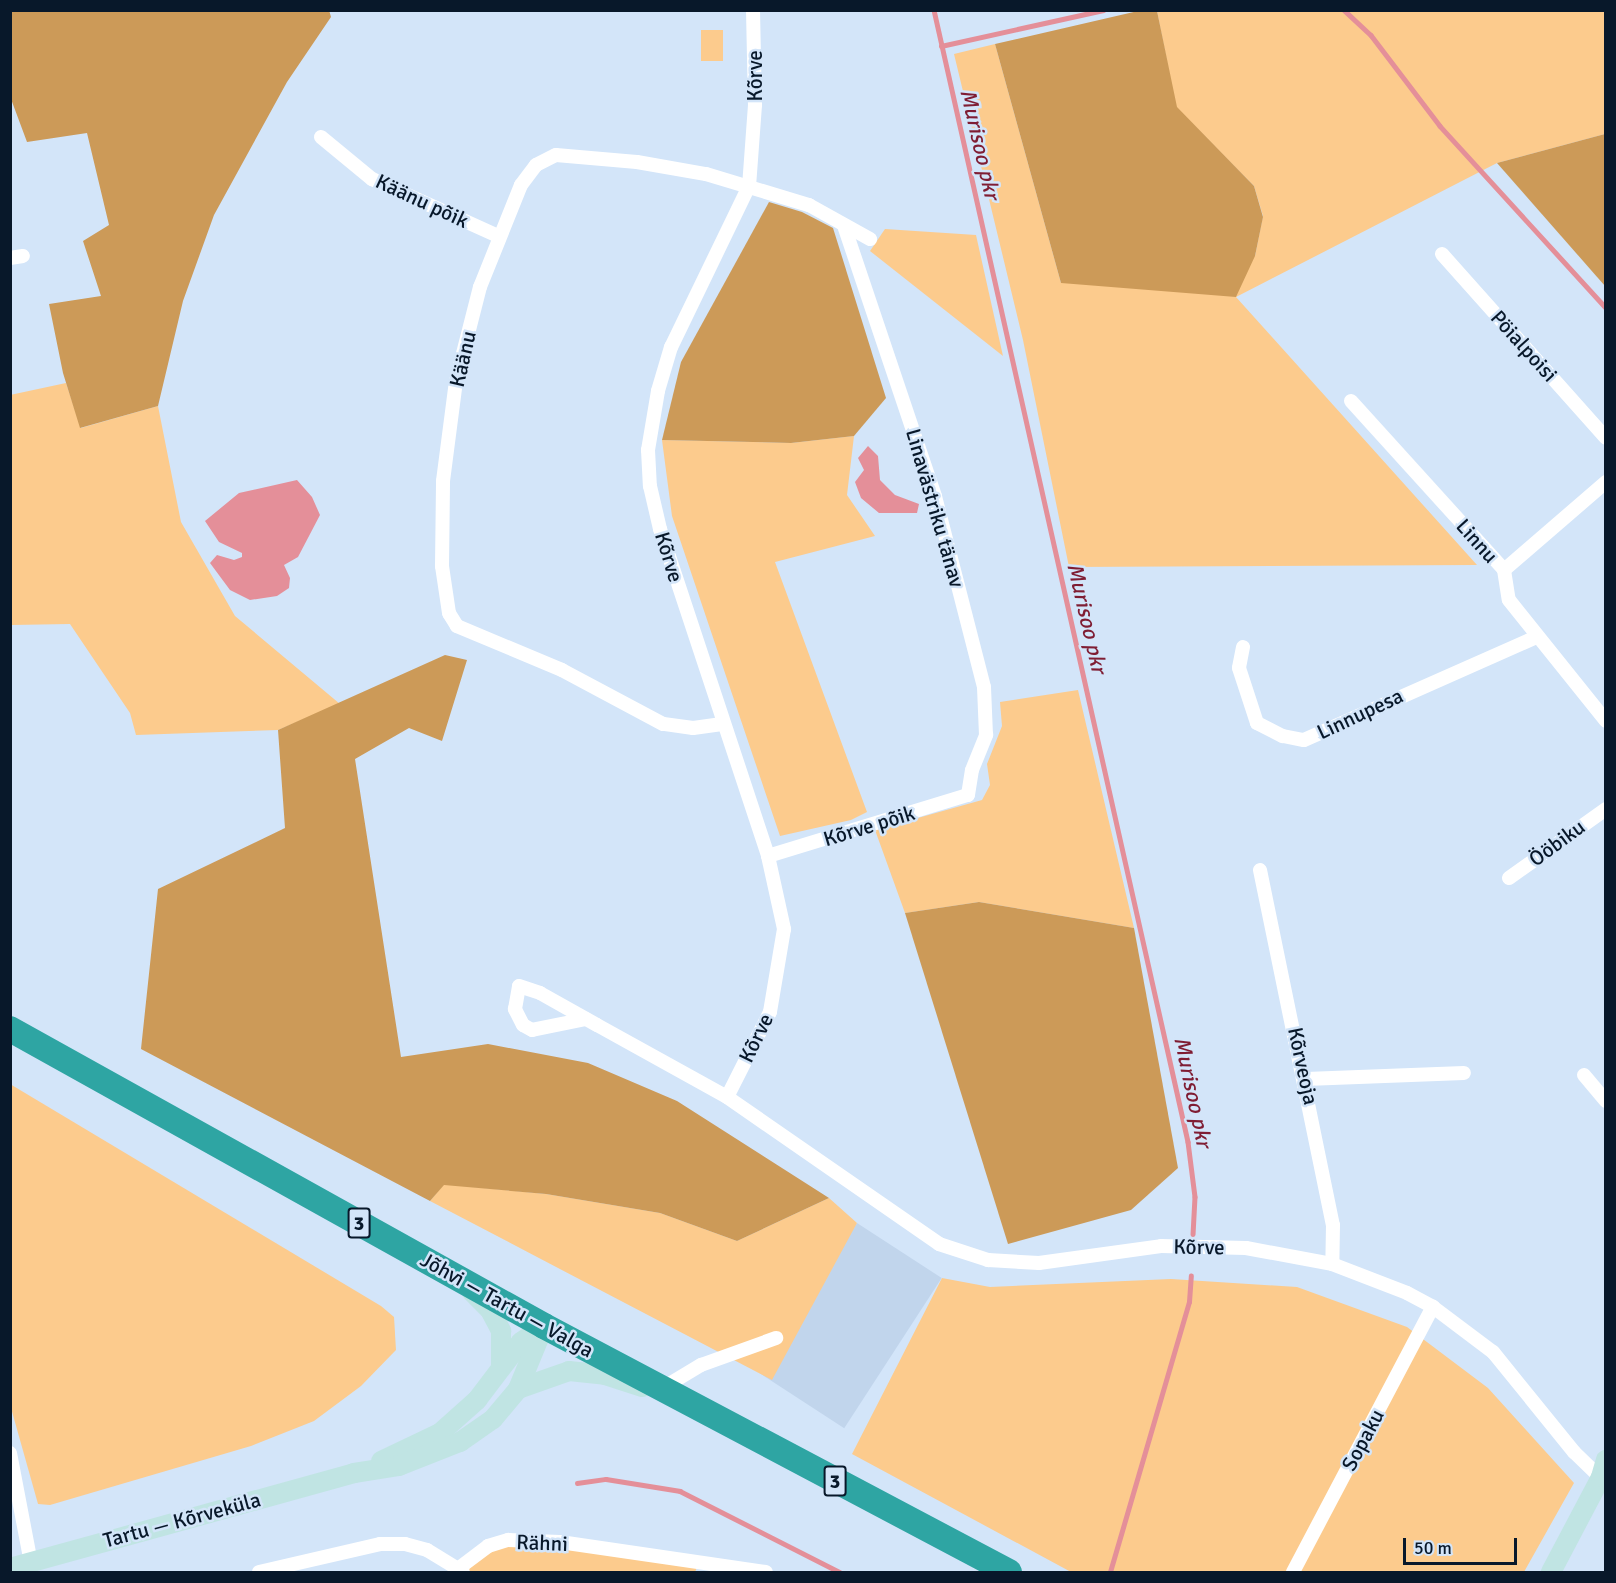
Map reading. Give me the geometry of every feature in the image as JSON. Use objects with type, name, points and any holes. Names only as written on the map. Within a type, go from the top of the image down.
[{"type":"highway","name":"Jõhvi — Tartu — Valga","points":[[10,1029],[544,1326],[1009,1572]]},
{"type":"main road","points":[[457,1278],[489,1310],[501,1330],[501,1366]]},
{"type":"main road","name":"Tartu — Kõrveküla","points":[[354,1473],[440,1433],[477,1400],[521,1342],[544,1326]]},
{"type":"main road","name":"Tartu — Kõrveküla","points":[[10,1568],[354,1473],[399,1466],[460,1442],[493,1419],[518,1389],[544,1326]]},
{"type":"main road","points":[[518,1389],[569,1371],[605,1375],[670,1394]]},
{"type":"main road","points":[[1551,1572],[1604,1473]]},
{"type":"street","name":"Kõrve","points":[[727,1097],[770,1012],[780,971],[784,929],[768,856],[722,724],[660,529],[650,486],[648,450],[658,391],[671,347],[748,186],[755,105],[753,10]]},
{"type":"street","name":"Käänu põik","points":[[321,137],[372,179],[498,236]]},
{"type":"street","name":"Käänu","points":[[722,724],[693,728],[663,724],[562,670],[456,626],[449,613],[442,566],[443,481],[456,381],[480,287],[498,236],[521,185],[536,165],[556,155],[637,162],[748,186],[809,205],[870,239]]},
{"type":"street","name":"Linavästriku tänav","points":[[844,225],[934,496],[984,687],[986,735],[972,770],[968,795]]},
{"type":"street","name":"Pöialpoisi","points":[[1442,254],[1605,438]]},
{"type":"street","name":"Linnu","points":[[1351,401],[1504,570],[1509,600],[1536,638],[1605,721]]},
{"type":"street","points":[[1504,570],[1605,482]]},
{"type":"street","name":"Linnupesa","points":[[1243,647],[1239,668],[1257,723],[1283,736],[1304,740],[1536,638]]},
{"type":"street","name":"Kõrve põik","points":[[768,856],[968,795]]},
{"type":"street","name":"Ööbiku","points":[[1509,878],[1605,809]]},
{"type":"street","name":"Kõrveoja","points":[[1260,870],[1306,1079],[1333,1225],[1332,1264]]},
{"type":"street","name":"Kõrve","points":[[586,1019],[532,1030],[523,1025],[515,1009],[519,986],[586,1019],[727,1097],[939,1244],[988,1260],[1039,1263],[1161,1246],[1246,1248],[1332,1264],[1433,1307],[1493,1352],[1574,1452],[1604,1473]]},
{"type":"street","points":[[1306,1079],[1464,1073]]},
{"type":"street","points":[[1584,1075],[1605,1101]]},
{"type":"street","name":"Sopaku","points":[[1293,1572],[1433,1307]]},
{"type":"street","points":[[670,1394],[701,1365],[776,1338]]},
{"type":"street","points":[[10,1453],[30,1563]]},
{"type":"street","name":"Rähni","points":[[259,1572],[380,1544],[405,1544],[427,1550],[461,1570],[488,1546],[519,1540],[560,1542],[766,1572]]},
{"type":"shaded area","points":[[11,10],[329,10],[331,17],[287,82],[214,215],[183,301],[158,406],[80,428],[63,373],[49,304],[101,296],[83,241],[109,225],[87,133],[27,142],[11,99]]},
{"type":"shaded area","points":[[1138,11],[1157,11],[1177,107],[1254,186],[1263,217],[1255,256],[1236,297],[1061,283],[995,44]]},
{"type":"shaded area","points":[[1157,11],[1605,11],[1605,134],[1497,163],[1236,297],[1477,565],[1069,567],[1023,340],[954,54],[995,44],[1061,283],[1255,256],[1263,216],[1254,186],[1176,107]]},
{"type":"shaded area","points":[[701,30],[723,30],[723,61],[701,61]]},
{"type":"shaded area","points":[[1606,134],[1605,286],[1497,163]]},
{"type":"shaded area","points":[[769,202],[802,212],[833,228],[886,398],[854,436],[791,443],[662,440],[681,362]]},
{"type":"shaded area","points":[[885,229],[976,235],[1003,356],[870,251]]},
{"type":"shaded area","points":[[66,383],[81,428],[158,406],[181,522],[235,616],[340,704],[278,730],[136,735],[130,713],[70,624],[11,625],[10,395]]},
{"type":"shaded area","points":[[854,436],[847,495],[875,536],[775,562],[867,812],[851,820],[780,836],[672,516],[662,440],[791,443]]},
{"type":"shaded area","points":[[868,446],[878,456],[880,480],[895,495],[919,504],[917,513],[879,513],[861,498],[855,482],[864,470],[858,458]]},
{"type":"shaded area","points":[[297,480],[312,497],[320,515],[298,557],[284,565],[290,578],[289,588],[277,596],[250,600],[230,590],[210,563],[217,555],[234,560],[242,557],[242,553],[219,542],[205,521],[239,493]]},
{"type":"shaded area","points":[[445,655],[467,660],[442,741],[409,728],[355,759],[401,1057],[488,1044],[588,1063],[677,1101],[829,1198],[737,1241],[660,1213],[546,1194],[444,1185],[430,1201],[141,1049],[158,889],[285,828],[278,730]]},
{"type":"shaded area","points":[[1078,690],[1134,928],[979,902],[905,913],[875,830],[982,800],[990,785],[987,764],[1002,726],[1000,702]]},
{"type":"shaded area","points":[[979,902],[1134,928],[1178,1168],[1131,1210],[1008,1244],[905,913]]},
{"type":"shaded area","points":[[10,1084],[381,1306],[394,1317],[396,1350],[361,1386],[314,1421],[251,1446],[50,1505],[38,1504],[11,1408]]},
{"type":"shaded area","points":[[444,1184],[546,1194],[660,1213],[737,1241],[829,1198],[857,1223],[772,1380],[430,1201]]},
{"type":"shaded area","points":[[857,1223],[942,1278],[844,1428],[760,1373]]},
{"type":"shaded area","points":[[942,1278],[990,1287],[1171,1279],[1297,1287],[1407,1327],[1488,1388],[1574,1483],[1524,1572],[1071,1572],[852,1454]]},
{"type":"shaded area","points":[[508,1540],[700,1561],[695,1572],[463,1572],[488,1546]]},
{"type":"waterway","name":"Murisoo pkr","points":[[934,10],[1188,1142],[1195,1197],[1193,1234]]},
{"type":"waterway","points":[[941,46],[1103,10]]},
{"type":"waterway","points":[[1344,10],[1371,35],[1440,126],[1606,308]]},
{"type":"waterway","name":"Murisoo pkr","points":[[1110,1572],[1189,1302],[1191,1276]]},
{"type":"waterway","points":[[577,1483],[606,1479],[680,1491],[840,1572]]}]
